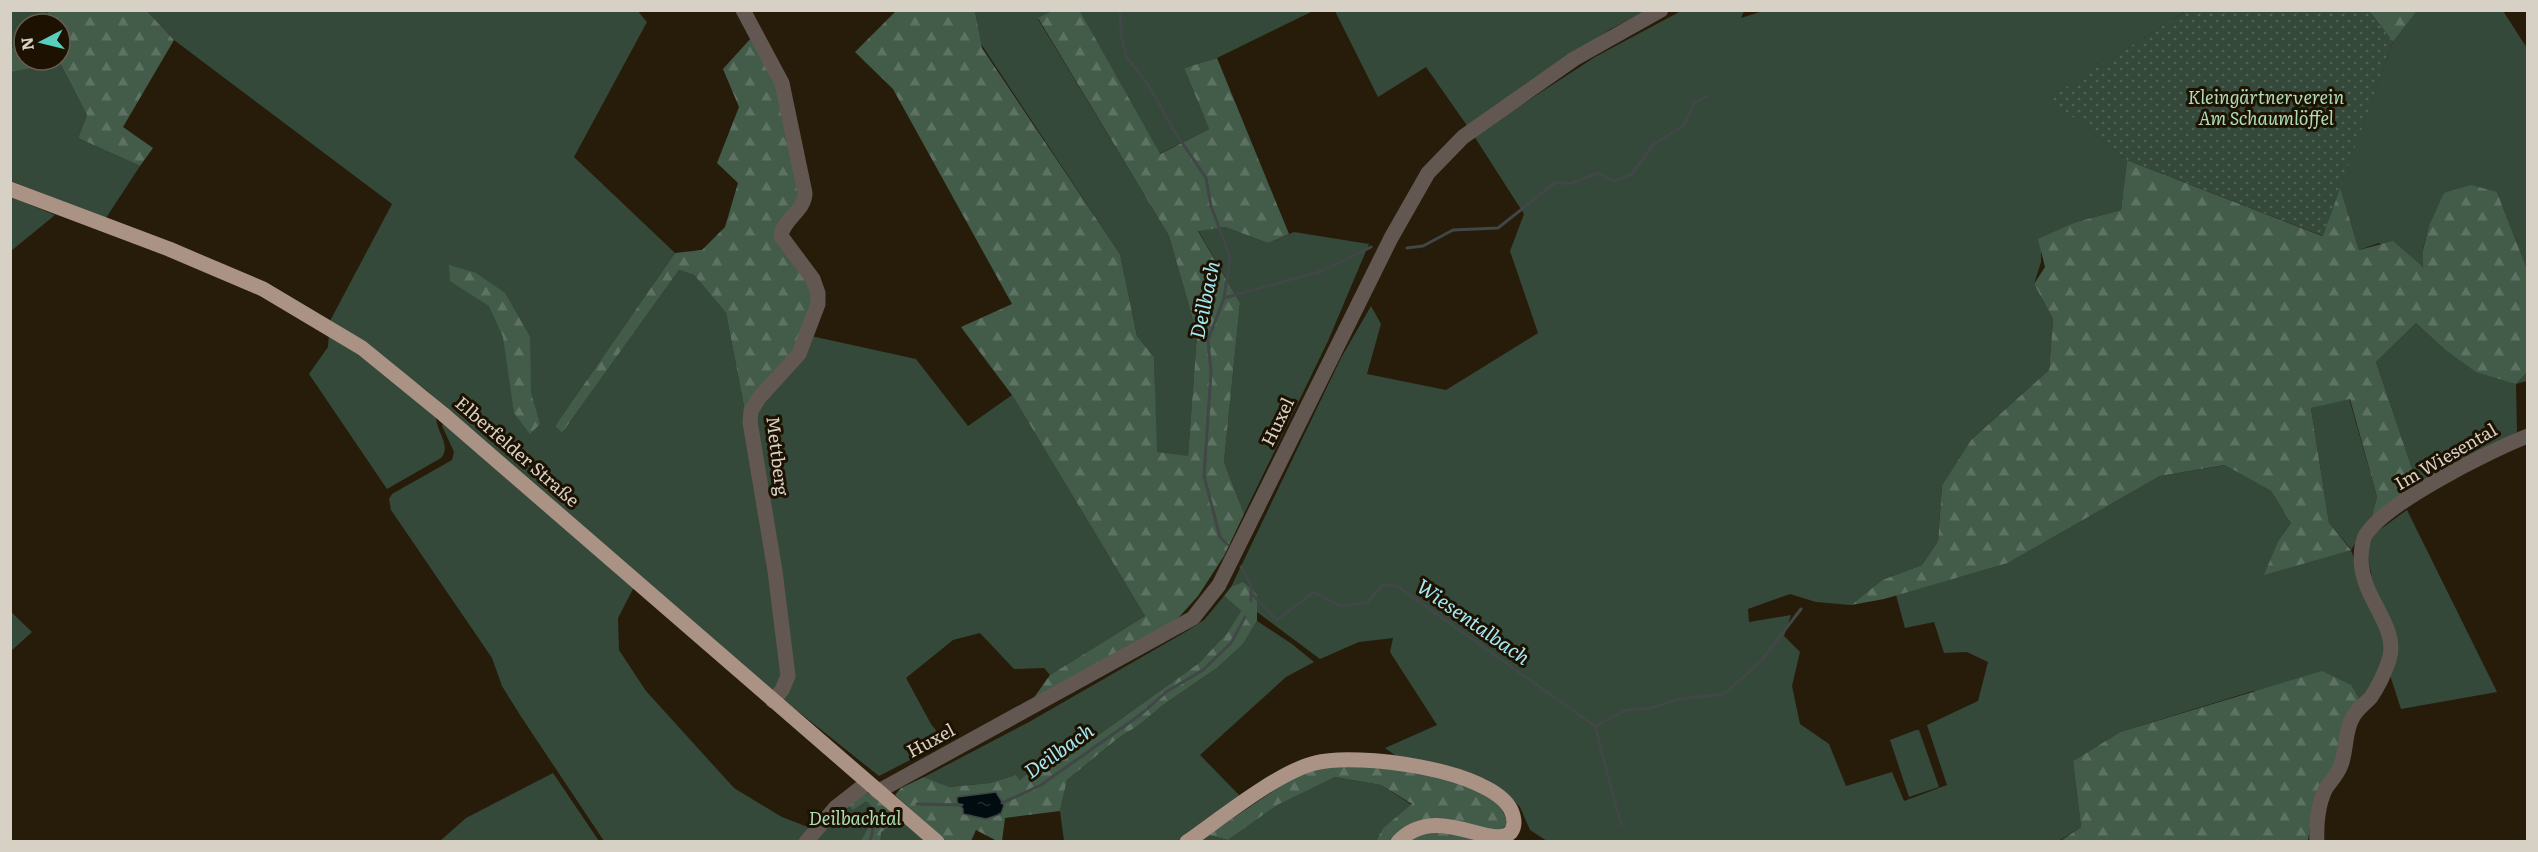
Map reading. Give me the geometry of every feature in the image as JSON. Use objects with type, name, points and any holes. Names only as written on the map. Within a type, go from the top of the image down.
[{"type":"main road","name":"Elberfelder Straße","points":[[10,189],[169,249],[263,289],[362,348],[461,430],[937,842]]},
{"type":"main road","points":[[1187,842],[1294,771],[1314,763],[1345,759],[1391,762],[1470,780],[1497,794],[1508,804],[1514,816],[1514,827],[1509,835],[1501,840],[1430,826],[1406,833],[1398,842]]},
{"type":"street","name":"Mettberg","points":[[743,10],[782,83],[805,193],[805,201],[782,230],[781,236],[813,279],[818,293],[815,314],[799,354],[759,398],[751,411],[750,422],[775,571],[788,676],[773,701]]},
{"type":"street","name":"Huxel","points":[[806,842],[836,808],[872,787],[1193,618],[1219,585],[1391,238],[1428,173],[1463,137],[1574,59],[1661,10]]},
{"type":"street","name":"Im Wiesental","points":[[2317,842],[2316,828],[2325,791],[2341,766],[2348,726],[2354,714],[2372,696],[2389,660],[2392,647],[2366,584],[2361,564],[2363,540],[2376,524],[2416,493],[2455,470],[2528,436]]},
{"type":"green space","points":[[637,10],[647,22],[574,157],[675,253],[555,426],[562,433],[679,270],[694,275],[726,313],[747,422],[785,675],[773,695],[426,390],[330,321],[392,204],[174,40],[147,11]]},
{"type":"green space","points":[[1766,10],[2186,11],[2050,98],[2127,160],[2121,210],[2076,222],[2041,241],[2041,262],[2034,284],[2053,319],[2049,370],[1971,440],[1942,485],[1938,541],[1922,565],[1882,580],[1851,605],[1816,602],[1790,594],[1748,609],[1749,622],[1791,615],[1784,636],[1800,652],[1792,686],[1800,724],[1829,744],[1846,786],[1892,772],[1904,801],[1947,785],[1927,725],[1978,701],[1988,662],[1967,652],[1944,653],[1934,622],[1905,628],[1896,595],[2008,563],[2160,476],[2226,465],[2271,491],[2291,523],[2278,541],[2265,574],[2351,549],[2329,523],[2311,408],[2349,398],[2377,497],[2371,519],[2351,550],[2373,613],[2392,647],[2376,680],[2359,699],[2253,691],[2120,732],[2073,761],[2081,827],[2059,841],[1547,841],[1530,830],[1520,807],[1486,779],[1396,756],[1385,748],[1437,725],[1390,652],[1393,638],[1359,642],[1320,659],[1257,612],[1257,594],[1231,587],[1341,358],[1371,306],[1381,324],[1367,374],[1446,390],[1538,333],[1510,251],[1524,214],[1474,136],[1595,57],[1681,11],[1744,11],[1741,18]]},
{"type":"green space","points":[[11,11],[48,11],[12,12],[11,48]]},
{"type":"green space","points":[[147,11],[174,40],[123,127],[153,148],[140,166],[78,138],[87,115],[65,72],[72,72],[72,12],[48,12]]},
{"type":"green space","points":[[896,11],[975,11],[982,48],[1120,254],[1137,336],[1154,357],[1157,452],[1188,456],[1197,334],[1169,236],[1038,18],[1052,11],[1080,11],[1160,154],[1209,129],[1184,68],[1217,58],[1289,234],[1268,243],[1225,227],[1198,231],[1240,303],[1224,462],[1244,514],[1224,556],[1198,596],[1180,616],[1157,635],[1033,699],[1050,675],[1145,616],[1012,395],[961,327],[1012,304],[893,89],[855,52]]},
{"type":"green space","points":[[975,11],[1052,11],[1038,19],[1169,236],[1197,334],[1188,457],[1156,452],[1154,357],[1137,336],[1120,254],[981,44]]},
{"type":"green space","points":[[1080,11],[1313,11],[1217,58],[1184,68],[1209,129],[1159,154]]},
{"type":"green space","points":[[1335,11],[1645,11],[1609,30],[1468,127],[1426,67],[1378,97]]},
{"type":"green space","name":"Kleingärtnerverein Am Schaumlöffel","points":[[2186,11],[2369,11],[2393,42],[2323,236],[2127,160],[2049,98]]},
{"type":"green space","points":[[2369,11],[2417,11],[2393,42]]},
{"type":"green space","points":[[2417,11],[2503,11],[2527,48],[2527,269],[2497,192],[2429,226],[2423,249],[2424,267],[2379,243],[2359,250],[2340,187],[2393,42]]},
{"type":"green space","points":[[752,37],[781,90],[802,191],[780,226],[815,293],[807,332],[747,422],[726,313],[694,275],[679,270],[562,433],[555,426],[675,253],[702,250],[725,227],[738,183],[717,163],[739,107],[723,69]]},
{"type":"green space","points":[[11,48],[12,48],[11,72]]},
{"type":"green space","points":[[10,72],[65,72],[87,115],[78,138],[140,166],[106,218],[11,181]]},
{"type":"green space","points":[[2127,160],[2322,236],[2340,187],[2359,250],[2393,241],[2423,267],[2423,250],[2429,226],[2444,193],[2471,185],[2497,192],[2527,269],[2527,372],[2516,384],[2476,372],[2443,348],[2416,323],[2376,362],[2418,486],[2371,519],[2377,497],[2350,399],[2311,408],[2329,523],[2351,550],[2264,575],[2278,541],[2291,523],[2271,491],[2225,465],[2160,476],[2008,563],[1884,599],[1851,605],[1882,580],[1922,565],[1938,541],[1942,485],[1971,440],[2049,370],[2053,319],[2034,284],[2045,267],[2038,239],[2076,222],[2121,210]]},
{"type":"green space","points":[[11,197],[55,215],[11,251]]},
{"type":"green space","points":[[1225,227],[1268,243],[1294,232],[1369,244],[1328,341],[1244,514],[1224,462],[1240,303],[1198,230]]},
{"type":"green space","points":[[449,265],[476,273],[505,293],[530,337],[531,393],[540,424],[530,434],[514,413],[503,337],[489,306],[450,281]]},
{"type":"green space","points":[[2416,323],[2443,348],[2516,384],[2517,432],[2418,486],[2376,362]]},
{"type":"green space","points":[[329,334],[371,363],[436,416],[445,449],[441,458],[387,489],[309,374],[328,347]]},
{"type":"green space","points":[[811,336],[916,359],[968,426],[1012,395],[1145,616],[1050,675],[1044,668],[1014,669],[980,633],[953,640],[906,678],[931,724],[945,742],[879,776],[780,697],[784,691],[753,411]]},
{"type":"green space","points":[[2527,372],[2527,381],[2516,384]]},
{"type":"green space","points":[[444,422],[634,587],[618,618],[619,650],[646,691],[734,788],[782,817],[813,829],[804,841],[604,841],[502,686],[492,658],[391,510],[389,499],[392,494],[452,460],[454,452],[442,426]]},
{"type":"green space","points":[[2407,510],[2497,692],[2401,709],[2389,672],[2367,551],[2375,533]]},
{"type":"green space","points":[[1243,582],[1257,594],[1257,621],[1243,644],[1217,668],[1117,739],[1067,780],[1060,811],[1005,818],[1002,841],[997,841],[976,830],[971,841],[946,841],[895,795],[901,788],[924,777],[949,787],[990,783],[1016,775],[1020,780],[1041,763],[1065,759],[1199,663],[1227,633],[1241,611],[1224,596],[1231,587]]},
{"type":"green space","points":[[1224,596],[1241,611],[1227,633],[1199,663],[1065,759],[1041,764],[1020,780],[1016,775],[990,783],[948,787],[924,777],[1029,722],[1187,631],[1204,620]]},
{"type":"green space","points":[[11,612],[32,632],[11,651]]},
{"type":"green space","points":[[1257,621],[1314,662],[1286,677],[1200,755],[1241,797],[1178,841],[1064,841],[1060,811],[1067,780],[1117,739],[1217,668],[1243,644]]},
{"type":"green space","points":[[2322,671],[2351,685],[2359,699],[2337,759],[2313,804],[2308,841],[2059,842],[2081,827],[2073,761],[2120,732]]},
{"type":"green space","points":[[1919,730],[1939,787],[1909,797],[1890,740]]},
{"type":"green space","points":[[1332,766],[1404,771],[1461,783],[1484,793],[1500,807],[1507,825],[1499,831],[1409,826],[1392,837],[1390,841],[1376,841],[1383,828],[1412,804],[1381,785],[1335,777],[1277,805],[1228,840],[1208,835],[1300,773]]},
{"type":"green space","points":[[553,773],[599,841],[440,841],[466,818]]},
{"type":"green space","points":[[1335,777],[1381,785],[1412,805],[1383,828],[1376,841],[1198,842],[1207,835],[1228,840],[1279,803]]},
{"type":"green space","points":[[867,792],[901,819],[881,832],[880,841],[861,841],[877,811],[866,801],[853,810],[847,804]]},
{"type":"green space","name":"Deilbachtal","points":[[861,795],[901,819],[930,842],[806,842]]},
{"type":"green space","points":[[1422,832],[1452,834],[1478,841],[1405,842]]},
{"type":"water","points":[[996,792],[1004,805],[1001,814],[986,819],[963,814],[963,809],[957,802],[957,797]]},
{"type":"waterway","name":"Deilbach","points":[[1120,10],[1121,34],[1126,56],[1149,86],[1173,129],[1206,178],[1211,206],[1230,257],[1224,298],[1208,340],[1211,372],[1204,476],[1220,537],[1228,545]]},
{"type":"waterway","points":[[1407,248],[1423,246],[1453,230],[1498,228],[1556,182],[1569,184],[1598,173],[1613,181],[1632,174],[1653,145],[1684,125],[1694,103],[1707,96]]},
{"type":"waterway","points":[[1224,298],[1322,271],[1371,247]]},
{"type":"waterway","name":"Deilbach","points":[[1241,567],[1251,585],[1251,601]]},
{"type":"waterway","name":"Wiesentalbach","points":[[1251,593],[1277,620],[1314,592],[1340,606],[1367,603],[1382,585],[1397,586],[1595,726],[1621,825]]},
{"type":"waterway","points":[[1595,726],[1626,710],[1651,708],[1679,699],[1724,694],[1761,661],[1801,609]]},
{"type":"waterway","name":"Deilbach","points":[[1002,803],[1041,785],[1140,715],[1166,692],[1203,670],[1231,643],[1245,617]]},
{"type":"waterway","name":"Deilbach","points":[[917,804],[962,805]]},
{"type":"waterway","name":"Deilbach","points":[[870,842],[874,824],[883,815]]}]
